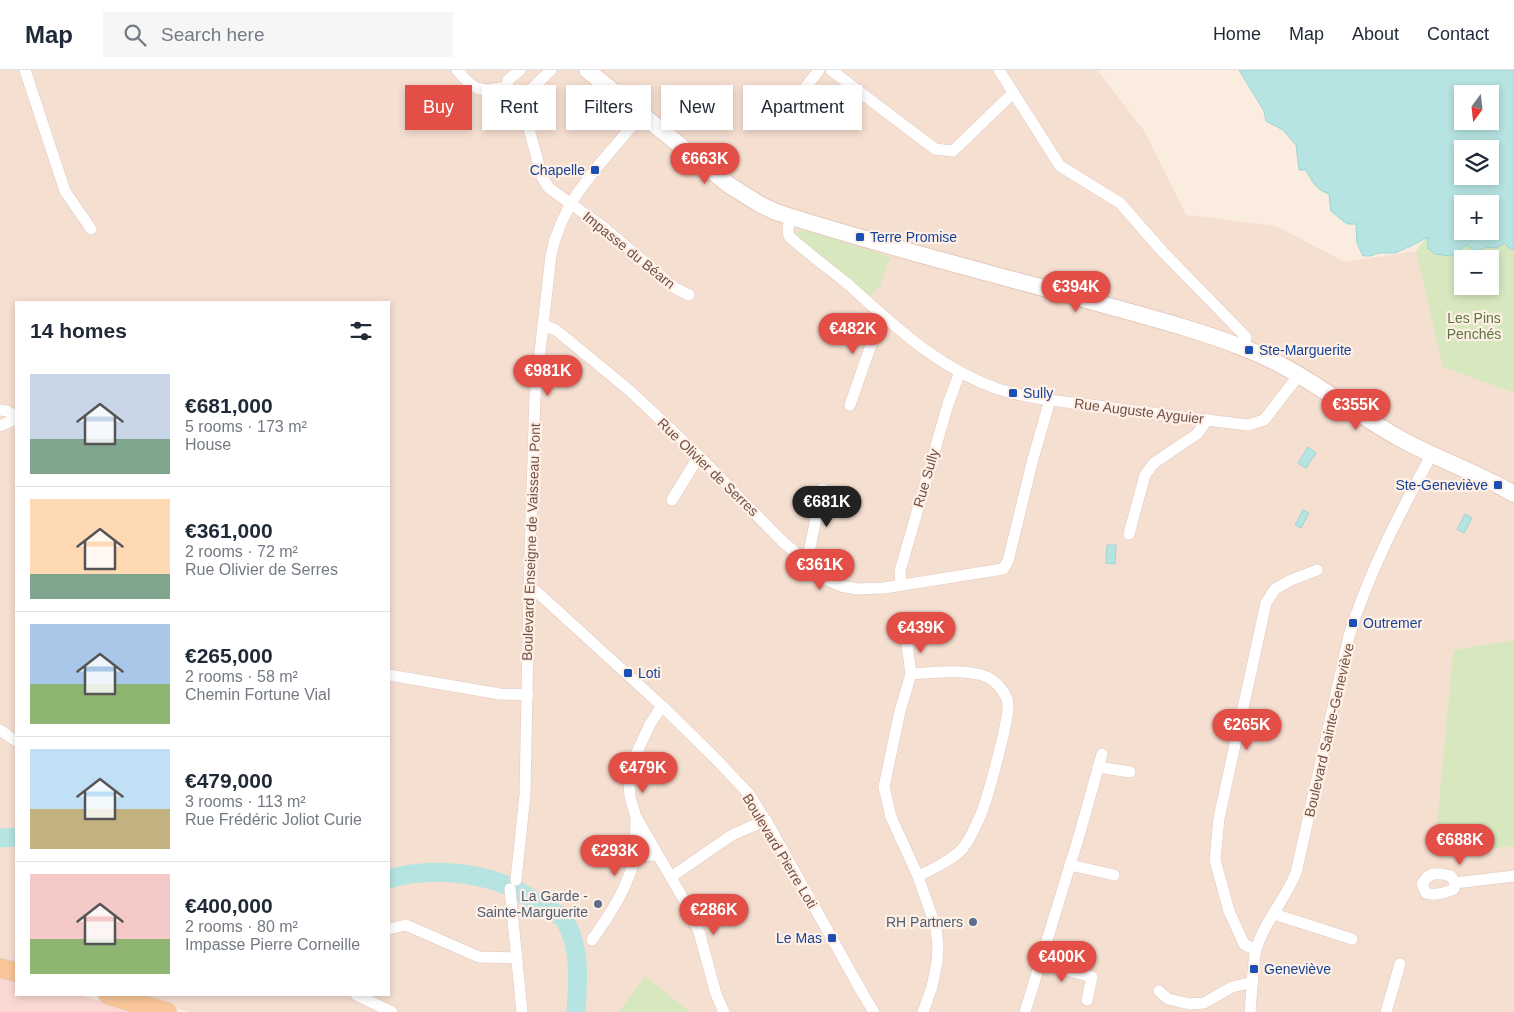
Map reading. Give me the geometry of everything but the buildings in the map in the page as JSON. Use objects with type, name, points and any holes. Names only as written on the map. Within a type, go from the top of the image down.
[{"type":"main road","points":[[587,70],[606,85]]},
{"type":"main road","points":[[651,121],[729,185],[761,205],[790,216],[1152,318],[1244,348],[1299,375],[1402,440],[1471,470],[1514,494]]},
{"type":"main road","points":[[0,968],[15,972]]},
{"type":"main road","points":[[111,996],[167,1012]]},
{"type":"street","points":[[25,70],[65,191],[91,229]]},
{"type":"street","points":[[457,70],[474,88],[482,89]]},
{"type":"street","points":[[507,85],[512,75],[520,70]]},
{"type":"street","points":[[536,85],[551,70]]},
{"type":"street","points":[[808,85],[820,70]]},
{"type":"street","points":[[830,70],[935,149],[953,152],[1013,94]]},
{"type":"street","points":[[1000,70],[1013,94],[1060,166],[1120,203],[1163,252],[1246,338],[1244,348]]},
{"type":"street","name":"Impasse du Béarn","points":[[530,130],[545,184],[602,226],[675,288],[689,295]]},
{"type":"street","name":"Boulevard Enseigne de Vaisseau Pont","points":[[522,1012],[516,958],[513,885],[525,795],[535,396],[549,272],[554,238],[570,204],[629,130]]},
{"type":"street","name":"Rue Auguste Ayguier","points":[[790,216],[789,236],[849,285],[919,347],[960,372],[1013,393],[1050,400],[1248,425],[1264,420],[1299,375]]},
{"type":"street","points":[[850,404],[882,316]]},
{"type":"street","name":"Rue Olivier de Serres","points":[[543,324],[556,330],[629,390],[699,456],[781,540],[827,580],[841,586],[857,589],[901,585],[1003,569],[1008,560],[1050,400]]},
{"type":"street","name":"Rue Sully","points":[[901,585],[900,571],[948,404],[960,372]]},
{"type":"street","points":[[0,410],[7,411],[15,417]]},
{"type":"street","points":[[0,426],[15,418]]},
{"type":"street","points":[[1129,534],[1146,475],[1154,462],[1197,434],[1208,420]]},
{"type":"street","name":"Boulevard Sainte-Geneviève","points":[[1250,1012],[1256,950],[1261,937],[1290,889],[1302,852],[1333,707],[1356,615],[1387,539],[1432,454]]},
{"type":"street","points":[[672,500],[699,456]]},
{"type":"street","points":[[807,562],[822,489]]},
{"type":"street","points":[[1256,950],[1244,944],[1229,911],[1216,860],[1219,818],[1266,603],[1275,589],[1288,581],[1317,570]]},
{"type":"street","name":"Boulevard Pierre Loti","points":[[529,589],[537,592],[662,706],[749,794],[766,820],[874,1012]]},
{"type":"street","points":[[906,636],[910,674],[884,786],[891,818],[918,876],[936,928],[938,945],[932,986],[924,1012]]},
{"type":"street","points":[[910,674],[961,672],[987,677],[1000,687],[1008,703],[995,768],[979,820],[962,849],[932,870],[918,876]]},
{"type":"street","points":[[390,675],[500,694],[528,695]]},
{"type":"street","points":[[662,706],[650,724],[632,763],[629,782],[630,797],[636,817],[684,900],[699,932],[716,994],[724,1012]]},
{"type":"street","points":[[2,736],[15,741]]},
{"type":"street","points":[[1025,1012],[1102,754]]},
{"type":"street","points":[[1098,767],[1130,772]]},
{"type":"street","points":[[592,940],[611,914],[631,874],[635,856],[636,817]]},
{"type":"street","points":[[671,877],[732,835],[766,820]]},
{"type":"street","points":[[635,856],[658,855]]},
{"type":"street","points":[[1070,865],[1114,875]]},
{"type":"street","points":[[1455,883],[1514,876]]},
{"type":"street","points":[[1274,914],[1352,939]]},
{"type":"street","points":[[390,929],[406,925],[479,957],[516,958]]},
{"type":"street","points":[[1041,963],[1092,978],[1088,1000]]},
{"type":"street","points":[[1386,1012],[1400,964]]},
{"type":"street","points":[[1158,991],[1168,999],[1190,1004],[1204,1003],[1232,987],[1253,982]]},
{"type":"street","points":[[358,996],[392,1012]]},
{"type":"shaded area","points":[[0,70],[1097,70],[1145,132],[1186,215],[1276,226],[1345,262],[1416,251],[1437,255],[1443,367],[1514,393],[1514,640],[1453,650],[1434,856],[1514,846],[1514,1012],[190,1012],[134,996],[390,996],[390,301],[15,301],[15,965],[0,961]]},
{"type":"shaded area","points":[[0,974],[15,978],[15,996],[82,996],[140,1012],[0,1012]]},
{"type":"green space","points":[[808,230],[890,257],[880,286],[868,298],[797,237],[798,231]]},
{"type":"green space","name":"Les Pins Penchés","points":[[1428,236],[1467,245],[1474,250],[1454,250],[1454,295],[1499,295],[1499,250],[1479,250],[1487,247],[1496,248],[1505,243],[1514,250],[1514,393],[1443,367],[1416,251]]},
{"type":"green space","points":[[1514,640],[1514,846],[1434,856],[1453,650]]},
{"type":"green space","points":[[645,976],[690,1012],[619,1012]]},
{"type":"water","points":[[1239,70],[1514,70],[1514,250],[1505,243],[1496,248],[1487,247],[1480,250],[1473,250],[1467,245],[1460,250],[1454,250],[1454,254],[1451,256],[1435,254],[1428,248],[1428,237],[1395,253],[1363,256],[1357,243],[1356,224],[1347,224],[1331,211],[1329,194],[1317,187],[1306,170],[1299,170],[1296,145],[1283,130],[1266,121],[1264,111]]},
{"type":"water","points":[[1308,447],[1316,453],[1306,468],[1298,463]]},
{"type":"water","points":[[1303,510],[1309,513],[1301,528],[1295,525]]},
{"type":"water","points":[[1465,514],[1472,518],[1464,533],[1457,529]]},
{"type":"water","points":[[1107,545],[1116,545],[1115,564],[1106,563]]},
{"type":"waterway","points":[[0,838],[15,837]]},
{"type":"waterway","points":[[390,879],[434,872],[480,877],[509,886],[559,915],[564,919],[571,933],[576,955],[578,978],[576,1012]]},
{"type":"place","name":"Chapelle","points":[[595,170]]},
{"type":"place","name":"Terre Promise","points":[[860,237]]},
{"type":"place","name":"Ste-Marguerite","points":[[1249,350]]},
{"type":"place","name":"Sully","points":[[1013,393]]},
{"type":"place","name":"Ste-Geneviève","points":[[1498,485]]},
{"type":"place","name":"Outremer","points":[[1353,623]]},
{"type":"place","name":"Loti","points":[[628,673]]},
{"type":"place","name":"La Garde - Sainte-Marguerite","points":[[598,904]]},
{"type":"place","name":"RH Partners","points":[[973,922]]},
{"type":"place","name":"Le Mas","points":[[832,938]]},
{"type":"place","name":"Geneviève","points":[[1254,969]]}]
